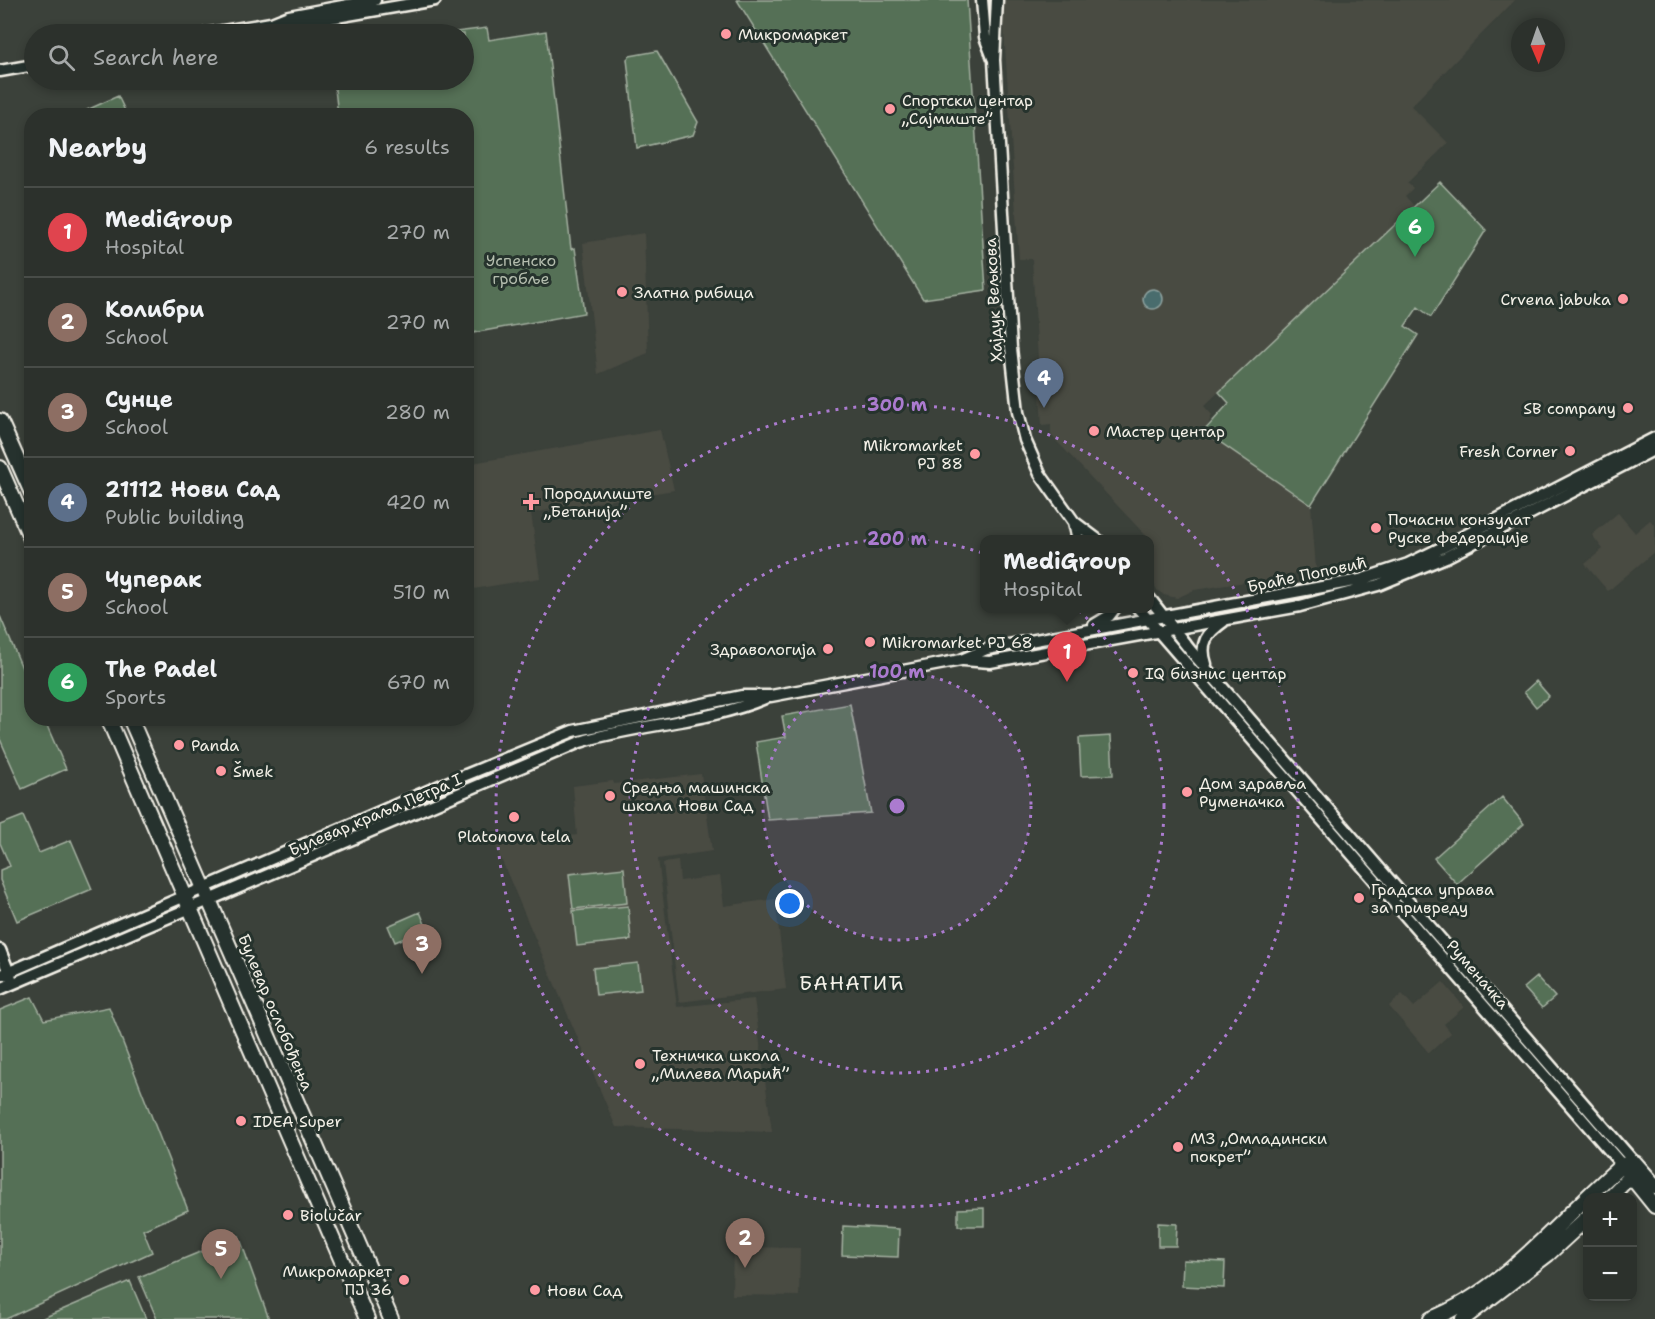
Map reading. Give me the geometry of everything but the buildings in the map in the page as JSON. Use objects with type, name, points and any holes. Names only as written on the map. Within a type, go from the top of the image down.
[{"type":"main road","points":[[0,421],[24,475]]},
{"type":"main road","points":[[0,468],[24,523]]},
{"type":"main road","points":[[111,726],[367,1319]]},
{"type":"main road","name":"Булевар ослобођења","points":[[134,726],[391,1319]]},
{"type":"main road","points":[[1431,1319],[1478,1294],[1628,1164]]},
{"type":"main road","name":"Руменачка","points":[[1628,1164],[1631,1177],[1655,1206]]},
{"type":"main road","name":"Руменачка","points":[[1628,1164],[1655,1186]]},
{"type":"main road","points":[[1613,1193],[1631,1177]]},
{"type":"main road","points":[[1463,1319],[1548,1254],[1583,1221]]},
{"type":"street","points":[[271,23],[290,16],[375,0]]},
{"type":"street","points":[[265,24],[309,22],[435,0]]},
{"type":"street","name":"Хајдук Вељкова","points":[[982,0],[985,37],[994,60]]},
{"type":"street","name":"Хајдук Вељкова","points":[[997,0],[994,60],[1011,348],[1018,412],[1036,466],[1074,522],[1091,535]]},
{"type":"street","points":[[0,71],[24,67]]},
{"type":"street","points":[[1519,515],[1655,438]]},
{"type":"street","points":[[1519,515],[1655,449]]},
{"type":"street","name":"Браће Поповић","points":[[1163,616],[1375,576],[1408,564],[1519,515]]},
{"type":"street","name":"Браће Поповић","points":[[1173,628],[1300,606],[1378,585],[1412,573],[1519,515]]},
{"type":"street","name":"Хајдук Вељкова","points":[[1074,522],[1077,535]]},
{"type":"street","points":[[1154,604],[1173,628]]},
{"type":"street","points":[[1088,629],[1112,613]]},
{"type":"street","points":[[1141,613],[1156,631]]},
{"type":"street","name":"Булевар краља Петра I","points":[[4,974],[188,902],[580,742],[620,731],[744,707],[771,696],[962,660],[987,649],[1163,616]]},
{"type":"street","points":[[1207,667],[1203,651],[1204,639],[1212,629],[1228,619]]},
{"type":"street","name":"Булевар краља Петра I","points":[[962,660],[990,662],[1173,628]]},
{"type":"street","name":"Руменачка","points":[[1173,628],[1628,1164]]},
{"type":"street","name":"Руменачка","points":[[1156,631],[1628,1164]]},
{"type":"street","name":"Булевар краља Петра I","points":[[0,989],[188,902]]},
{"type":"street","points":[[0,950],[4,974],[13,983]]},
{"type":"shaded area","points":[[1002,0],[1515,0],[1411,106],[1448,143],[1407,183],[1413,188],[1405,196],[1414,206],[1204,406],[1212,415],[1205,432],[1311,505],[1316,569],[1249,584],[1245,582],[1194,590],[1177,598],[1164,595],[1157,590],[1154,584],[1154,535],[1145,535],[1051,435],[1051,424],[1042,425],[1032,259],[1019,259]]},
{"type":"shaded area","points":[[644,233],[648,353],[598,374],[583,243]]},
{"type":"shaded area","name":"Породилиште „Бетанија”","points":[[660,430],[674,490],[531,513],[540,578],[474,589],[474,463]]},
{"type":"shaded area","points":[[1618,513],[1635,533],[1650,520],[1655,526],[1655,551],[1608,591],[1585,564],[1603,549],[1592,535]]},
{"type":"shaded area","points":[[701,774],[712,851],[658,859],[677,1007],[754,999],[772,1132],[616,1127],[496,847],[577,835],[573,786],[613,781],[614,784]]},
{"type":"shaded area","points":[[678,861],[680,881],[720,876],[724,906],[775,899],[786,989],[679,1002],[663,863]]},
{"type":"shaded area","points":[[1443,982],[1464,1007],[1444,1024],[1451,1033],[1429,1053],[1389,1006],[1402,994],[1414,1007]]},
{"type":"shaded area","points":[[733,1247],[800,1248],[799,1296],[732,1295]]},
{"type":"green space","name":"Спортски центар „Сајмиште”","points":[[737,0],[967,0],[986,290],[923,299]]},
{"type":"green space","name":"Успенско гробље","points":[[487,28],[489,40],[546,31],[571,249],[575,248],[584,313],[474,333],[474,108],[337,108],[335,90],[474,90],[474,30]]},
{"type":"green space","points":[[657,51],[698,122],[693,135],[637,148],[627,59],[630,56]]},
{"type":"green space","points":[[118,96],[124,108],[91,108]]},
{"type":"green space","points":[[1440,182],[1486,230],[1431,317],[1418,307],[1405,326],[1418,335],[1311,505],[1204,431],[1229,403],[1219,392]]},
{"type":"green space","points":[[0,616],[24,673],[24,726],[47,726],[66,769],[22,789],[0,739]]},
{"type":"green space","points":[[1536,681],[1549,696],[1536,707],[1524,692]]},
{"type":"green space","points":[[850,704],[871,813],[768,820],[756,742],[786,737],[782,716]]},
{"type":"green space","points":[[1111,736],[1113,775],[1081,776],[1079,738]]},
{"type":"green space","points":[[1502,797],[1524,824],[1457,884],[1434,858]]},
{"type":"green space","points":[[23,816],[39,853],[71,840],[92,889],[17,921],[0,880],[0,870],[10,866],[0,843],[0,825]]},
{"type":"green space","points":[[624,868],[627,903],[573,909],[569,874]]},
{"type":"green space","points":[[628,906],[631,940],[577,946],[573,911]]},
{"type":"green space","points":[[420,912],[427,929],[395,942],[388,926]]},
{"type":"green space","points":[[638,963],[641,990],[596,995],[593,968]]},
{"type":"green space","points":[[1537,977],[1555,997],[1542,1008],[1524,988]]},
{"type":"green space","points":[[32,997],[44,1020],[109,1007],[188,1210],[143,1230],[152,1252],[6,1319],[0,1319],[0,1010]]},
{"type":"green space","points":[[984,1208],[984,1226],[958,1226],[958,1209]]},
{"type":"green space","points":[[1158,1223],[1177,1224],[1176,1246],[1158,1246]]},
{"type":"green space","points":[[843,1226],[899,1229],[898,1257],[842,1255]]},
{"type":"green space","points":[[239,1236],[269,1319],[157,1319],[139,1277]]},
{"type":"green space","points":[[1183,1260],[1225,1262],[1224,1288],[1182,1286]]},
{"type":"green space","points":[[130,1281],[146,1319],[42,1319],[43,1318]]},
{"type":"water","points":[[1149,289],[1157,289],[1163,295],[1163,303],[1157,309],[1149,309],[1143,303],[1143,295]]},
{"type":"place","name":"Микромаркет","points":[[726,34]]},
{"type":"place","name":"Спортски центар „Сајмиште”","points":[[890,109]]},
{"type":"place","name":"The Padel","points":[[1415,257]]},
{"type":"place","name":"Златна рибица","points":[[622,292]]},
{"type":"place","name":"Crvena jabuka","points":[[1623,299]]},
{"type":"place","name":"21112 Нови Сад","points":[[1044,408]]},
{"type":"place","name":"SB company","points":[[1628,408]]},
{"type":"place","name":"Мастер центар","points":[[1094,431]]},
{"type":"place","name":"Fresh Corner","points":[[1570,451]]},
{"type":"place","name":"Mikromarket PJ 88","points":[[975,454]]},
{"type":"place","name":"Породилиште „Бетанија”","points":[[531,502]]},
{"type":"place","name":"Почасни конзулат Руске федерације","points":[[1376,528]]},
{"type":"place","name":"Mikromarket PJ 68","points":[[870,642]]},
{"type":"place","name":"Здравологија","points":[[828,649]]},
{"type":"place","name":"IQ бизнис центар","points":[[1133,673]]},
{"type":"place","name":"MediGroup","points":[[1067,682]]},
{"type":"place","name":"Panda","points":[[179,745]]},
{"type":"place","name":"Šmek","points":[[221,771]]},
{"type":"place","name":"Дом здравља Руменачка","points":[[1187,792]]},
{"type":"place","name":"Средња машинска школа Нови Сад","points":[[610,796]]},
{"type":"place","name":"Platonova tela","points":[[514,817]]},
{"type":"place","name":"Градска управа за привреду","points":[[1359,898]]},
{"type":"place","name":"Сунце","points":[[422,974]]},
{"type":"place","name":"Техничка школа „Милева Марић”","points":[[640,1064]]},
{"type":"place","name":"IDEA Super","points":[[241,1121]]},
{"type":"place","name":"МЗ „Омладински покрет”","points":[[1178,1147]]},
{"type":"place","name":"Biolučar","points":[[288,1215]]},
{"type":"place","name":"Колибри","points":[[745,1268]]},
{"type":"place","name":"Чуперак","points":[[221,1279]]},
{"type":"place","name":"Микромаркет ПЈ 36","points":[[404,1280]]},
{"type":"place","name":"Нови Сад","points":[[535,1290]]},
{"type":"district","name":"БАНАТИЋ","points":[[852,983]]}]
